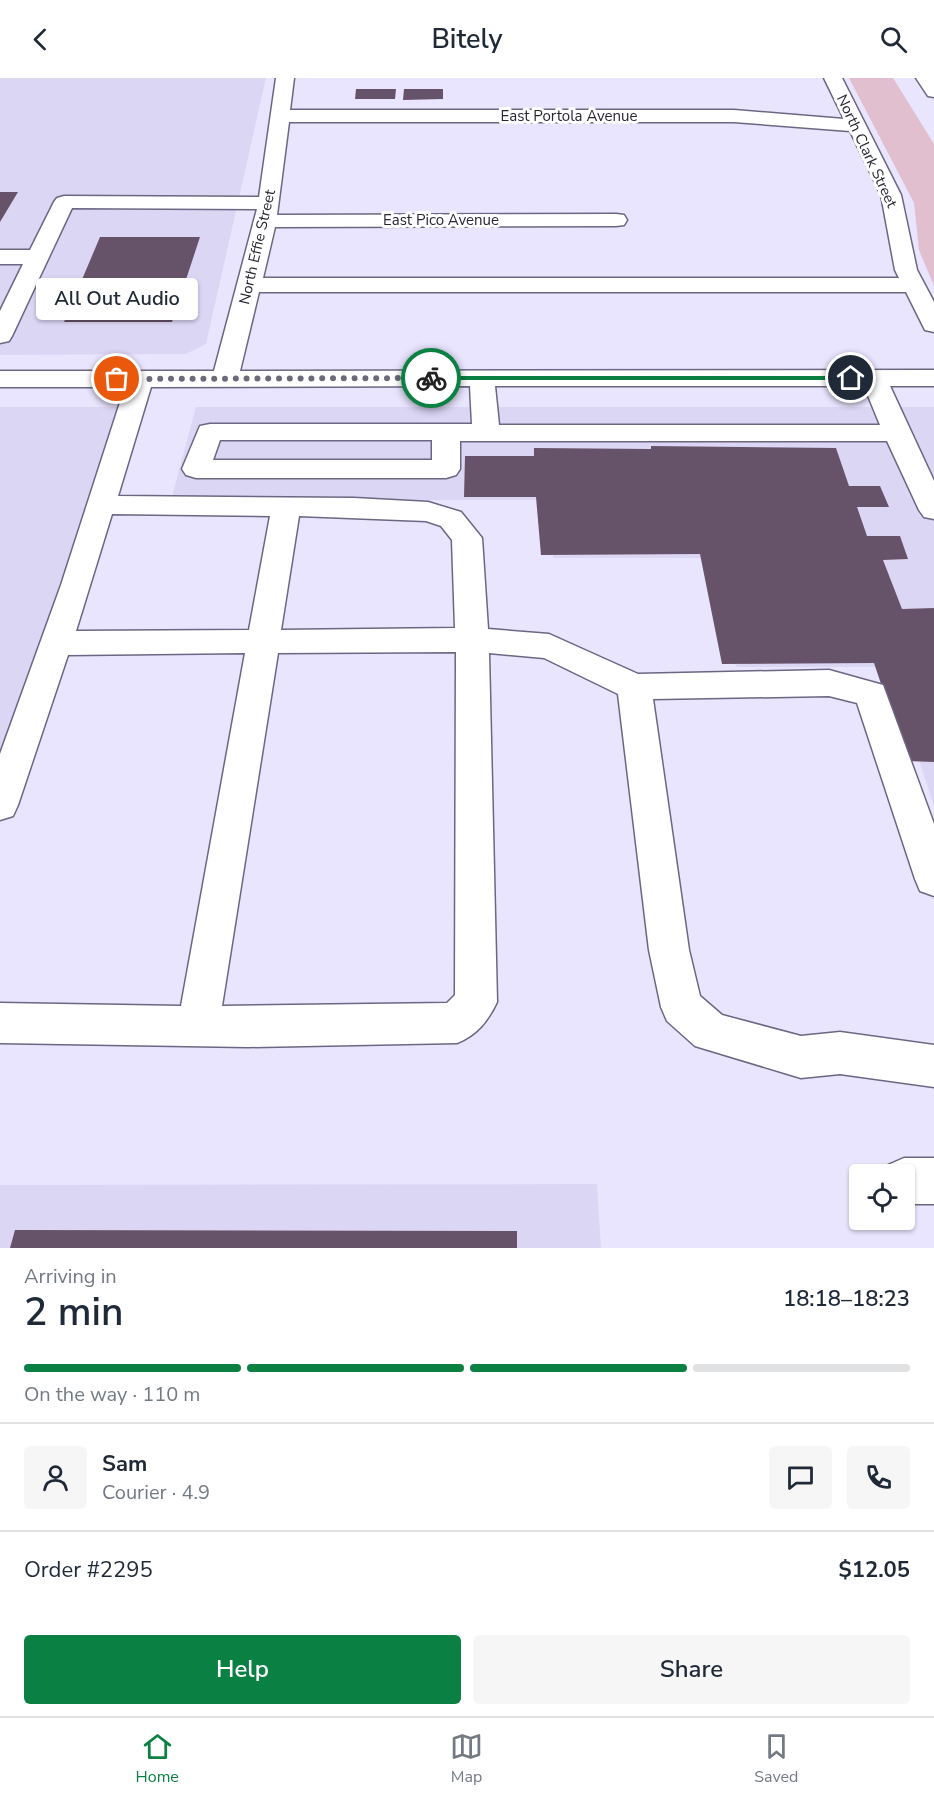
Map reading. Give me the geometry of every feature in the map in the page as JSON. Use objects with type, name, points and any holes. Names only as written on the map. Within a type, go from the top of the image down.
[{"type":"main road","name":"North Effie Street","points":[[225,379],[267,212],[281,94],[285,78]]},
{"type":"main road","name":"North Clark Street","points":[[833,78],[891,195],[897,214],[900,251],[913,285],[934,325]]},
{"type":"main road","points":[[925,78],[934,92]]},
{"type":"main road","name":"East Portola Avenue","points":[[280,116],[734,116],[857,126]]},
{"type":"main road","name":"East Pico Avenue","points":[[38,257],[64,202],[267,212],[615,220]]},
{"type":"main road","points":[[0,257],[38,257],[0,336]]},
{"type":"main road","points":[[249,285],[913,285]]},
{"type":"main road","points":[[482,378],[486,433]]},
{"type":"main road","points":[[874,378],[897,433],[934,510]]},
{"type":"main road","points":[[0,379],[934,378]]},
{"type":"main road","points":[[0,805],[56,643],[140,379]]},
{"type":"main road","points":[[446,432],[446,469],[196,469],[210,432],[446,432],[486,433],[897,433]]},
{"type":"main road","points":[[0,1023],[198,1027],[457,1023],[476,1002],[472,640],[467,538],[451,519],[428,512],[286,507],[101,505]]},
{"type":"main road","points":[[198,1027],[286,507]]},
{"type":"main road","points":[[56,643],[472,640],[549,646],[634,687],[829,683],[872,694],[934,879]]},
{"type":"main road","points":[[634,687],[669,950],[682,1007],[710,1032],[801,1057],[840,1053],[934,1066]]},
{"type":"main road","points":[[915,1181],[934,1181]]},
{"type":"shaded area","points":[[0,78],[266,78],[206,344],[186,354],[0,355]]},
{"type":"shaded area","points":[[849,78],[893,78],[934,144],[934,286],[919,250],[914,203]]},
{"type":"shaded area","points":[[0,407],[122,407],[0,758]]},
{"type":"shaded area","points":[[196,407],[934,407],[934,806],[888,667],[736,667],[713,558],[553,558],[549,500],[171,500]]},
{"type":"shaded area","points":[[597,1184],[601,1248],[0,1248],[0,1185]]},
{"type":"building","points":[[356,89],[396,89],[395,99],[355,99]]},
{"type":"building","points":[[404,89],[443,89],[443,99],[403,100]]},
{"type":"building","points":[[0,192],[18,192],[0,222]]},
{"type":"building","points":[[100,237],[200,237],[172,322],[64,322]]},
{"type":"building","points":[[651,446],[836,448],[849,486],[880,486],[889,507],[857,507],[867,536],[900,536],[908,559],[883,560],[902,609],[934,608],[934,762],[907,761],[874,663],[722,664],[700,554],[541,555],[536,497],[464,497],[465,456],[534,456],[534,448],[651,449]]},
{"type":"building","points":[[15,1230],[517,1231],[517,1248],[10,1248]]},
{"type":"way so far","points":[[117,379],[431,378]]},
{"type":"place","name":"All Out Audio","points":[[117,379]]},
{"type":"route","points":[[431,378],[851,378]]}]
